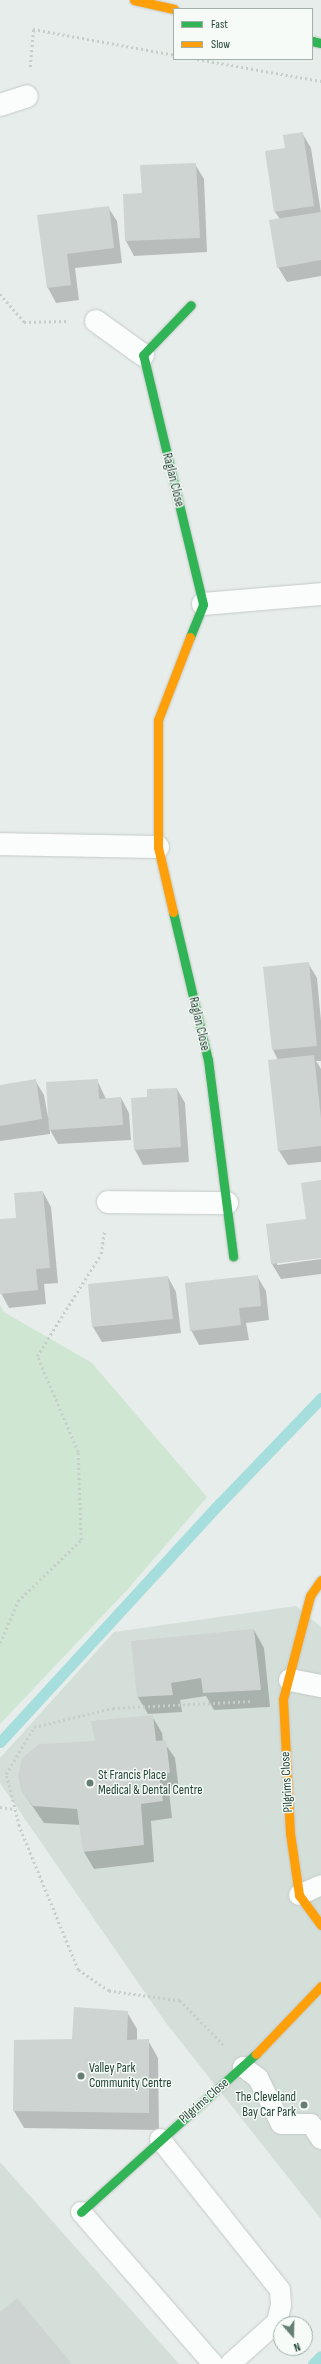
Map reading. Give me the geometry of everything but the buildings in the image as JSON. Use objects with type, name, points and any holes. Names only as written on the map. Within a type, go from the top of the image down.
[{"type":"street","points":[[134,0],[173,9]]},
{"type":"street","points":[[0,105],[27,96]]},
{"type":"street","points":[[96,321],[143,355],[192,305]]},
{"type":"street","name":"Raglan Close","points":[[143,355],[203,604],[158,720],[158,847],[208,1060],[233,1256]]},
{"type":"street","points":[[203,604],[321,594]]},
{"type":"street","points":[[0,844],[158,847]]},
{"type":"street","points":[[108,1202],[227,1203]]},
{"type":"street","name":"Pilgrims Close","points":[[321,1580],[310,1596],[305,1622],[286,1690],[290,1833],[299,1894],[321,1925]]},
{"type":"street","points":[[286,1690],[321,1686]]},
{"type":"street","name":"Pilgrims Close","points":[[81,2212],[160,2139],[243,2067],[321,1986]]},
{"type":"lane","points":[[299,1894],[321,1885]]},
{"type":"lane","points":[[243,2067],[258,2078],[281,2124],[311,2124],[321,2139]]},
{"type":"lane","points":[[160,2139],[280,2290],[281,2305],[278,2322],[230,2364]]},
{"type":"lane","points":[[81,2212],[213,2364]]},
{"type":"path","points":[[27,96],[33,29],[173,55]]},
{"type":"path","points":[[202,60],[321,82]]},
{"type":"path","points":[[0,294],[24,322],[96,321]]},
{"type":"path","points":[[0,1643],[18,1601],[81,1540],[78,1452],[37,1356],[101,1254],[108,1202]]},
{"type":"path","points":[[243,2067],[180,2001],[109,1991],[78,1970],[14,1809],[6,1774],[34,1727],[113,1708],[286,1690]]},
{"type":"path","points":[[0,1807],[14,1809]]},
{"type":"shaded area","points":[[296,1606],[321,1627],[321,2219],[166,2023],[0,1783],[0,1758],[114,1632]]},
{"type":"shaded area","points":[[0,2162],[179,2364],[0,2364]]},
{"type":"green space","points":[[0,1305],[4,1312],[92,1363],[207,1497],[127,1590],[0,1724]]},
{"type":"waterway","points":[[0,1742],[220,1503],[321,1398]]},
{"type":"waterway","points":[[313,2364],[321,2356]]},
{"type":"traffic: fast","points":[[313,41],[321,43]]},
{"type":"traffic: fast","points":[[190,637],[203,604],[143,355],[191,305]]},
{"type":"traffic: fast","points":[[173,912],[208,1060],[233,1256]]},
{"type":"traffic: fast","points":[[81,2212],[256,2054]]},
{"type":"traffic: slow","points":[[134,0],[173,9]]},
{"type":"traffic: slow","points":[[173,912],[158,847],[158,720],[190,637]]},
{"type":"traffic: slow","points":[[321,1580],[310,1596],[283,1699],[290,1833],[299,1895],[321,1925]]},
{"type":"traffic: slow","points":[[256,2054],[321,1986]]},
{"type":"place","name":"St Francis Place Medical & Dental Centre","points":[[90,1783]]},
{"type":"place","name":"Valley Park Community Centre","points":[[81,2076]]},
{"type":"place","name":"The Cleveland Bay Car Park","points":[[304,2105]]}]
